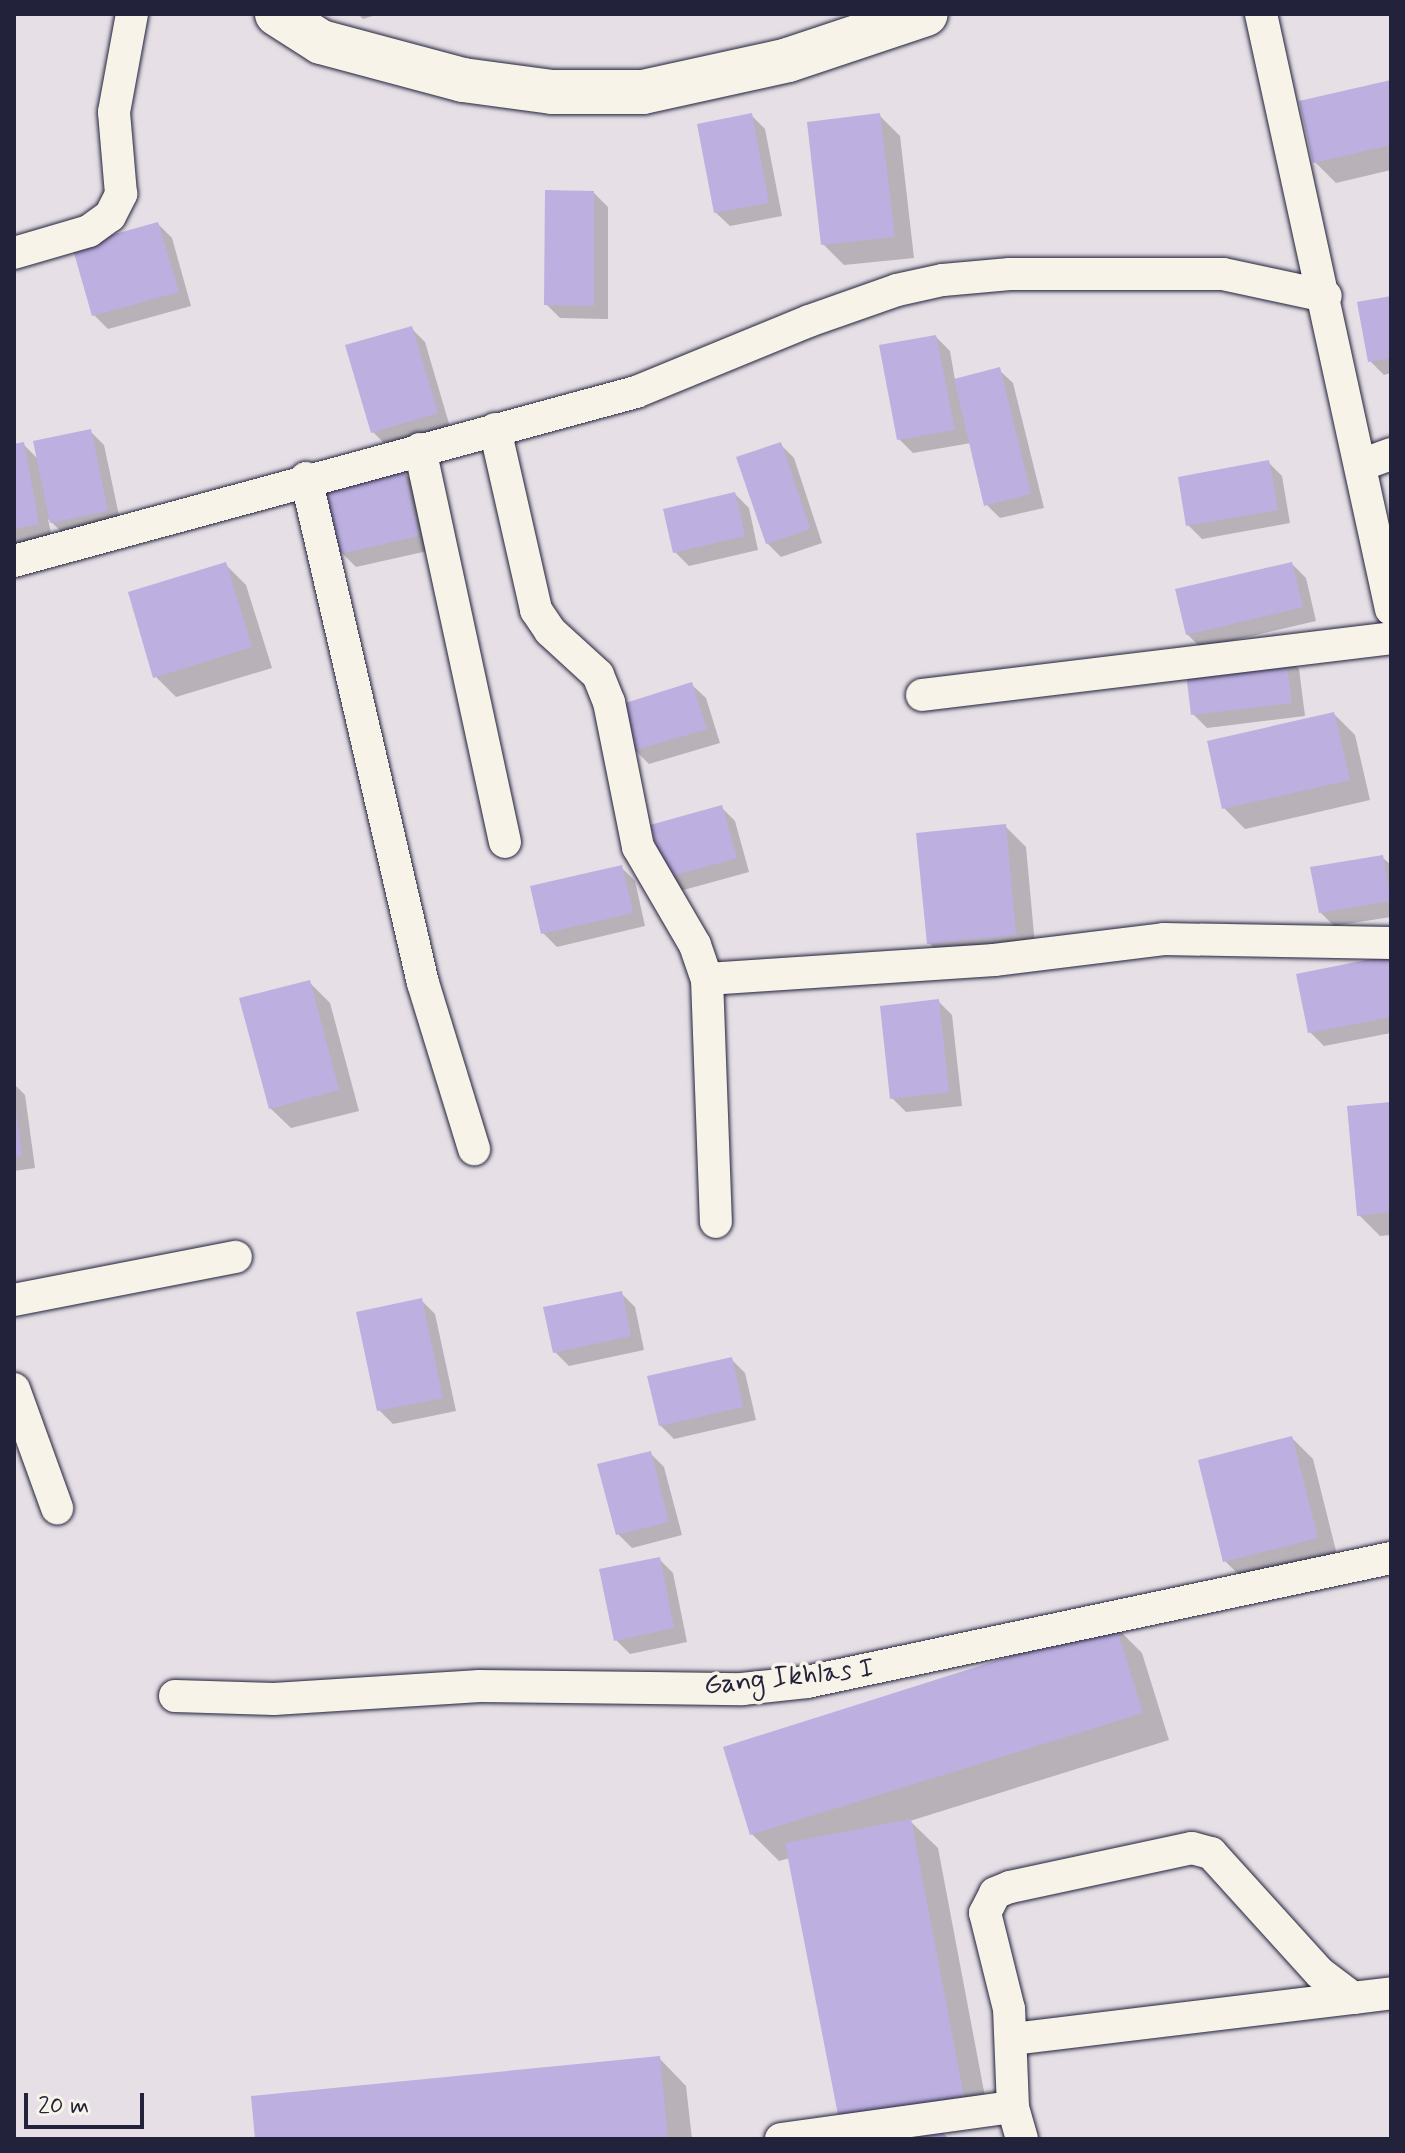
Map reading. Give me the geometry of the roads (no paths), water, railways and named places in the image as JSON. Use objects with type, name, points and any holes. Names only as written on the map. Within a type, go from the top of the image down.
[{"type":"main road","points":[[277,14],[321,42],[361,55],[463,80],[552,92],[643,92],[687,83],[788,60],[926,14]]},
{"type":"street","points":[[14,253],[89,231],[110,216],[121,194],[114,112],[132,14]]},
{"type":"street","points":[[1261,14],[1326,296],[1376,460],[1391,609]]},
{"type":"street","points":[[14,561],[306,478],[636,392],[809,321],[943,280],[1010,274],[1223,274],[1326,296]]},
{"type":"street","points":[[495,429],[536,610],[550,631],[598,675],[609,702],[638,847],[695,945],[707,979],[716,1222]]},
{"type":"street","points":[[420,449],[505,842]]},
{"type":"street","points":[[306,478],[423,983],[474,1149]]},
{"type":"street","points":[[922,695],[1391,638]]},
{"type":"street","points":[[707,979],[994,960],[1164,939],[1391,943]]},
{"type":"street","points":[[14,1300],[236,1257]]},
{"type":"street","points":[[14,1389],[57,1508]]},
{"type":"street","name":"Gang Ikhlas I","points":[[175,1696],[274,1699],[480,1686],[742,1689],[807,1682],[1391,1558]]},
{"type":"street","points":[[1022,2139],[1013,2107],[1013,2039],[987,1937],[985,1913],[995,1893],[1192,1848],[1211,1853],[1320,1973],[1353,1998]]},
{"type":"street","points":[[1013,2039],[1391,1993]]},
{"type":"street","points":[[781,2139],[1013,2107]]}]
